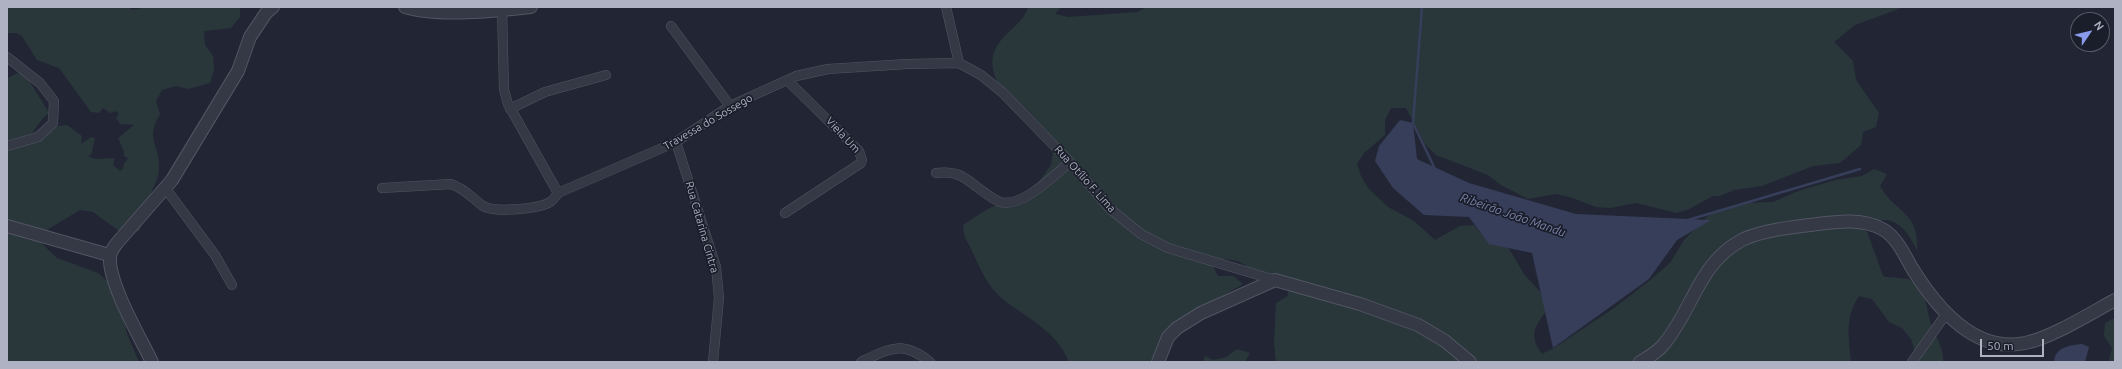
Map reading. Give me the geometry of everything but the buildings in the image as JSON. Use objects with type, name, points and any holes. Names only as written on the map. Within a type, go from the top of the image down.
[{"type":"street","points":[[152,362],[122,302],[110,267],[109,255],[166,189],[238,71],[250,37],[266,13],[273,7]]},
{"type":"street","points":[[405,7],[418,11],[531,7]]},
{"type":"street","points":[[946,7],[959,63]]},
{"type":"street","points":[[502,9],[504,90],[510,109],[558,193]]},
{"type":"street","points":[[671,26],[730,106]]},
{"type":"street","points":[[7,57],[40,83],[54,101],[53,122],[38,136],[7,146]]},
{"type":"street","name":"Travessa do Sossego","points":[[382,188],[451,184],[460,187],[484,206],[512,210],[542,205],[550,202],[558,193],[676,142],[730,106],[796,76],[828,69],[907,64],[959,63]]},
{"type":"street","name":"Rua Otílio F. Lima","points":[[959,63],[981,75],[1002,92],[1070,162],[1109,208],[1141,234],[1168,248],[1275,280]]},
{"type":"street","points":[[510,109],[545,92],[606,75]]},
{"type":"street","name":"Viela Um","points":[[785,214],[861,163],[862,160],[859,151],[787,80]]},
{"type":"street","name":"Rua Catarina Cintra","points":[[676,142],[716,267],[719,298],[713,362]]},
{"type":"street","points":[[936,172],[956,172],[990,197],[1001,202],[1011,202],[1025,197],[1048,182],[1070,162]]},
{"type":"street","points":[[166,189],[215,255],[232,285]]},
{"type":"street","points":[[1640,362],[1664,345],[1675,329],[1704,274],[1720,255],[1741,240],[1787,228],[1844,221],[1870,224],[1885,230],[1898,244],[1928,293],[1946,314],[1976,336],[1991,342],[2025,343],[2043,337],[2115,300]]},
{"type":"street","points":[[7,226],[109,255]]},
{"type":"street","points":[[1158,362],[1168,337],[1177,328],[1201,313],[1275,280],[1360,304],[1418,325],[1445,341],[1470,362]]},
{"type":"street","points":[[1912,362],[1946,314]]},
{"type":"street","points":[[861,362],[885,351],[902,347],[912,350],[930,362]]},
{"type":"shaded area","points":[[7,7],[128,7],[133,10],[147,7],[240,7],[240,17],[231,28],[204,31],[205,45],[213,56],[214,70],[210,83],[188,89],[176,86],[162,90],[156,101],[160,114],[156,122],[153,135],[159,171],[139,231],[125,235],[93,212],[80,210],[35,237],[57,258],[98,273],[109,283],[121,307],[127,334],[139,362],[7,362],[7,74],[8,78],[25,69],[49,113],[43,118],[32,133],[51,127],[67,125],[82,136],[81,144],[91,137],[95,138],[91,155],[88,156],[94,159],[115,158],[113,165],[120,171],[123,169],[128,158],[124,156],[124,151],[118,138],[134,125],[120,124],[116,118],[119,113],[115,111],[110,113],[103,108],[99,113],[91,112],[59,68],[37,60],[22,36],[17,33],[7,33]]},
{"type":"shaded area","points":[[1028,7],[1061,7],[1055,14],[1068,17],[1138,12],[1146,7],[1904,7],[1855,25],[1834,42],[1853,61],[1856,80],[1879,113],[1876,127],[1863,132],[1861,145],[1840,163],[1813,166],[1762,186],[1734,190],[1720,196],[1713,196],[1689,209],[1677,213],[1636,203],[1610,208],[1596,207],[1570,197],[1556,194],[1528,199],[1501,185],[1488,175],[1436,155],[1425,144],[1406,108],[1391,108],[1385,120],[1385,135],[1364,153],[1357,164],[1361,176],[1368,188],[1388,207],[1414,221],[1435,240],[1460,226],[1474,225],[1483,236],[1508,247],[1524,274],[1542,294],[1549,307],[1537,325],[1534,335],[1537,347],[1542,354],[1554,348],[1614,308],[1649,281],[1670,263],[1684,240],[1713,211],[1746,203],[1773,202],[1798,191],[1836,180],[1862,176],[1874,169],[1887,174],[1880,186],[1886,195],[1910,220],[1917,237],[1917,250],[1908,234],[1897,223],[1883,220],[1865,226],[1883,276],[1908,279],[1916,285],[1923,295],[1932,327],[1941,348],[1943,362],[1918,362],[1911,339],[1902,328],[1889,322],[1872,299],[1859,296],[1854,304],[1849,320],[1851,362],[1276,362],[1274,343],[1276,303],[1288,296],[1287,283],[1261,275],[1238,261],[1225,259],[1212,264],[1218,276],[1233,276],[1243,284],[1196,311],[1149,362],[1069,362],[1064,351],[1057,342],[1041,326],[1004,300],[993,290],[981,271],[963,230],[963,225],[986,210],[998,204],[1013,202],[1035,187],[1051,165],[1053,152],[1023,118],[1002,91],[995,77],[992,63],[998,44],[1022,19]]},
{"type":"shaded area","points":[[2115,318],[2115,362],[2103,362],[2109,361],[2112,348],[2104,336],[2105,323]]},
{"type":"shaded area","points":[[1237,349],[1250,353],[1245,362],[1203,362],[1205,356],[1213,360],[1226,357]]},
{"type":"water","points":[[1400,120],[1413,123],[1417,159],[1469,183],[1576,214],[1711,220],[1677,240],[1649,279],[1553,348],[1532,253],[1489,244],[1469,217],[1424,215],[1393,188],[1375,161],[1379,146]]},
{"type":"water","points":[[2082,344],[2089,347],[2085,362],[2054,362],[2057,353],[2060,350],[2068,346]]},
{"type":"waterway","name":"Ribeirão João Mandu","points":[[1422,7],[1413,123],[1435,169]]},
{"type":"waterway","name":"Ribeirão João Mandu","points":[[1688,220],[1860,169]]}]
